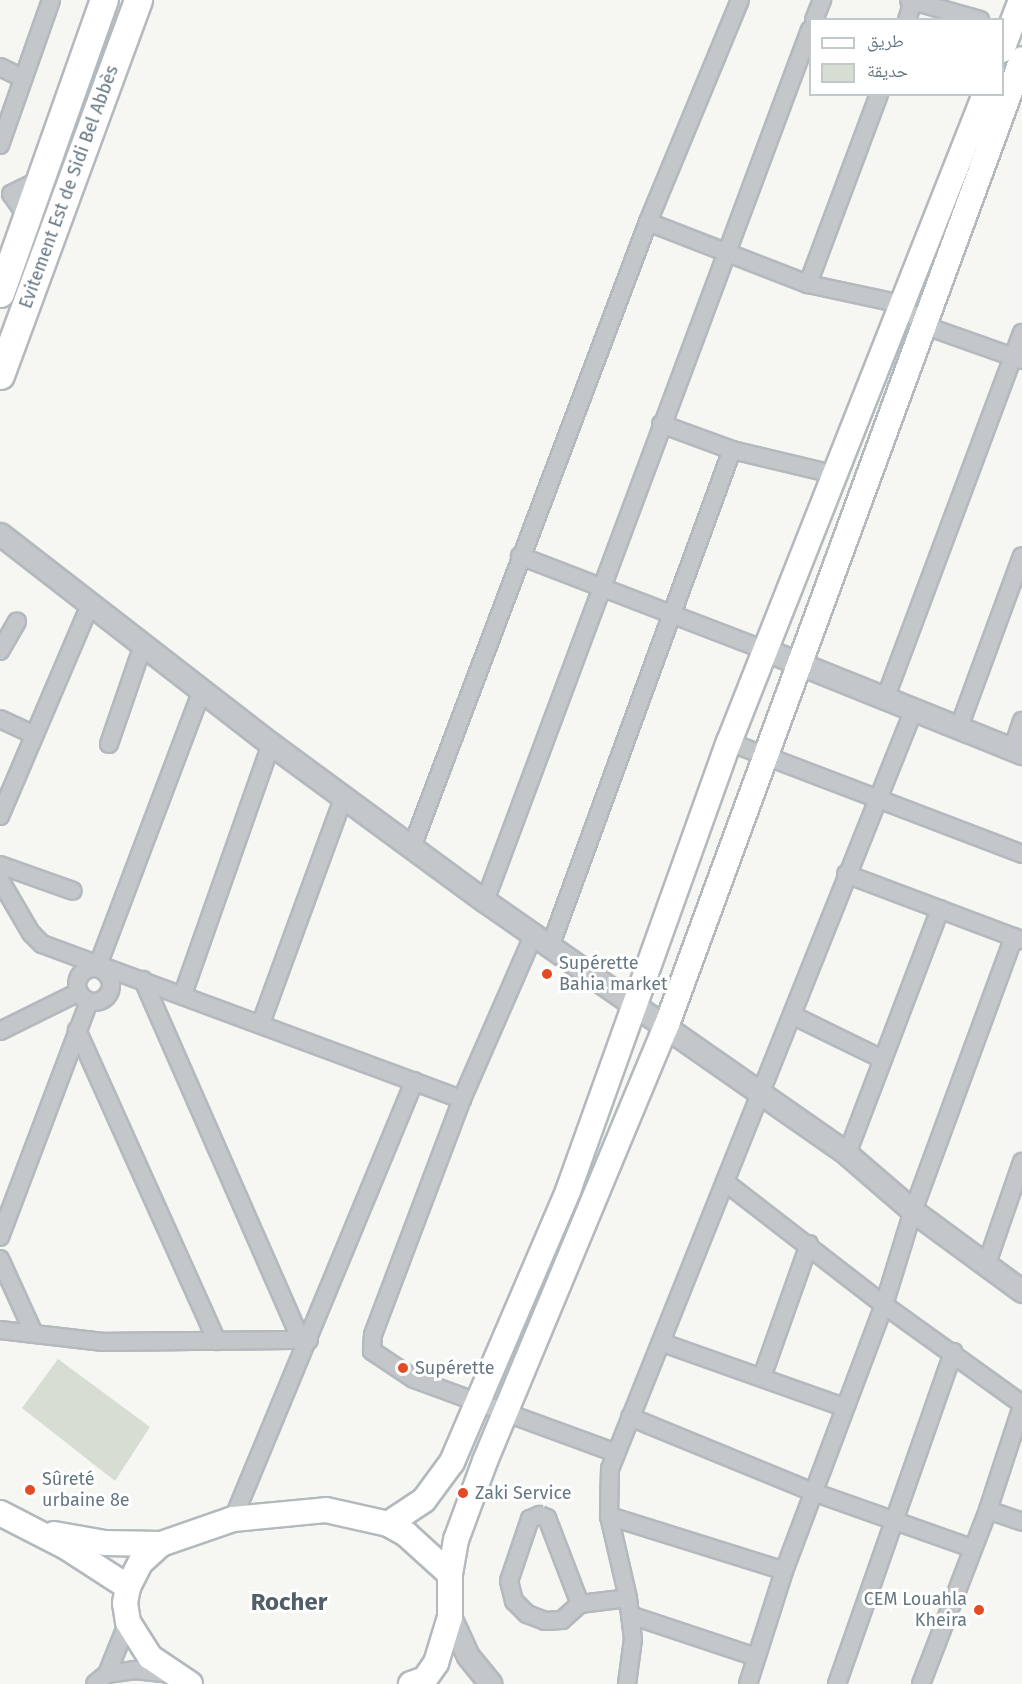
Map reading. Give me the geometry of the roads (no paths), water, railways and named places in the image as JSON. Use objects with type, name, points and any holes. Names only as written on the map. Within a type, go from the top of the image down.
[{"type":"highway","name":"Evitement Est de Sidi Bel Abbès","points":[[0,293],[104,0]]},
{"type":"highway","name":"Evitement Est de Sidi Bel Abbès","points":[[0,375],[138,0]]},
{"type":"main road","points":[[1007,27],[1021,0]]},
{"type":"main road","points":[[416,1684],[425,1679],[436,1663],[450,1617],[450,1574],[456,1540],[485,1461],[507,1414],[666,1027],[797,665],[1022,59]]},
{"type":"main road","points":[[388,1524],[412,1511],[452,1462],[567,1191],[729,742],[768,651],[984,96]]},
{"type":"main road","points":[[33,1529],[105,1543],[161,1544],[233,1519],[326,1510],[388,1524],[414,1540],[450,1574]]},
{"type":"main road","points":[[0,1513],[33,1529],[128,1587]]},
{"type":"main road","points":[[161,1544],[141,1562],[128,1587],[125,1603],[128,1622],[150,1657],[181,1679]]},
{"type":"street","points":[[0,145],[51,0]]},
{"type":"street","points":[[412,847],[648,222],[740,0]]},
{"type":"street","points":[[815,18],[822,0]]},
{"type":"street","points":[[907,18],[911,1],[973,18]]},
{"type":"street","points":[[485,901],[661,424],[809,33]]},
{"type":"street","points":[[0,67],[23,78]]},
{"type":"street","points":[[808,284],[878,96]]},
{"type":"street","points":[[28,218],[6,192],[40,180]]},
{"type":"street","points":[[648,222],[808,284],[902,304],[923,325],[1018,359]]},
{"type":"street","points":[[885,699],[1018,359],[1022,333]]},
{"type":"street","points":[[661,424],[732,450],[837,475]]},
{"type":"street","points":[[616,1453],[477,1404],[414,1378],[372,1351],[373,1335],[462,1099],[542,941],[673,612],[732,450]]},
{"type":"street","points":[[0,534],[271,744],[485,901],[847,1155],[914,1211],[1022,1291]]},
{"type":"street","points":[[520,556],[673,612],[797,665],[1017,752],[1022,721]]},
{"type":"street","points":[[957,730],[1022,556]]},
{"type":"street","points":[[0,816],[32,734],[91,603]]},
{"type":"street","points":[[0,651],[17,621]]},
{"type":"street","points":[[109,744],[143,645]]},
{"type":"street","points":[[0,1236],[77,1030],[84,996],[81,975],[98,966],[202,690]]},
{"type":"street","points":[[627,1684],[633,1640],[628,1598],[609,1516],[607,1491],[616,1453],[663,1343],[725,1182],[763,1094],[846,874],[913,712]]},
{"type":"street","points":[[0,719],[32,734]]},
{"type":"street","points":[[729,742],[1022,854]]},
{"type":"street","points":[[183,994],[271,744]]},
{"type":"street","points":[[261,1023],[344,796]]},
{"type":"street","points":[[0,866],[73,891]]},
{"type":"street","points":[[748,1684],[784,1571],[884,1305],[914,1211],[1018,938],[846,874]]},
{"type":"street","points":[[0,880],[36,939],[98,966],[183,994],[462,1099]]},
{"type":"street","points":[[847,1155],[880,1058],[940,909]]},
{"type":"street","points":[[0,1031],[84,996],[104,998],[110,989],[110,978],[98,966]]},
{"type":"street","points":[[143,980],[305,1340]]},
{"type":"street","points":[[794,1016],[880,1058]]},
{"type":"street","points":[[77,1030],[217,1341]]},
{"type":"street","points":[[233,1519],[305,1340],[414,1081]]},
{"type":"street","points":[[987,1263],[1022,1162]]},
{"type":"street","points":[[725,1182],[809,1244],[884,1305],[953,1352],[1022,1405],[988,1510],[971,1548],[921,1684]]},
{"type":"street","points":[[762,1377],[809,1244]]},
{"type":"street","points":[[0,1259],[34,1334]]},
{"type":"street","points":[[0,1330],[102,1342],[305,1340]]},
{"type":"street","points":[[663,1343],[844,1407]]},
{"type":"street","points":[[837,1684],[892,1520],[953,1352]]},
{"type":"street","points":[[630,1417],[813,1492],[971,1548]]},
{"type":"street","points":[[988,1510],[1022,1522]]},
{"type":"street","points":[[580,1604],[547,1518],[540,1515],[531,1519],[512,1565],[509,1581],[514,1601],[527,1614],[545,1621],[562,1620],[580,1604],[628,1598]]},
{"type":"street","points":[[609,1516],[784,1571]]},
{"type":"street","points":[[630,1615],[756,1658]]},
{"type":"street","points":[[450,1617],[468,1656],[491,1684]]},
{"type":"street","points":[[101,1679],[128,1622]]},
{"type":"street","points":[[101,1679],[134,1670],[181,1679]]},
{"type":"place","name":"Supérette Bahia market","points":[[547,974]]},
{"type":"place","name":"Supérette","points":[[403,1368]]},
{"type":"place","name":"Sûreté urbaine 8e","points":[[30,1490]]},
{"type":"place","name":"Zaki Service","points":[[463,1493]]},
{"type":"place","name":"CEM Louahla Kheira","points":[[979,1610]]},
{"type":"district","name":"Rocher","points":[[289,1603]]}]
